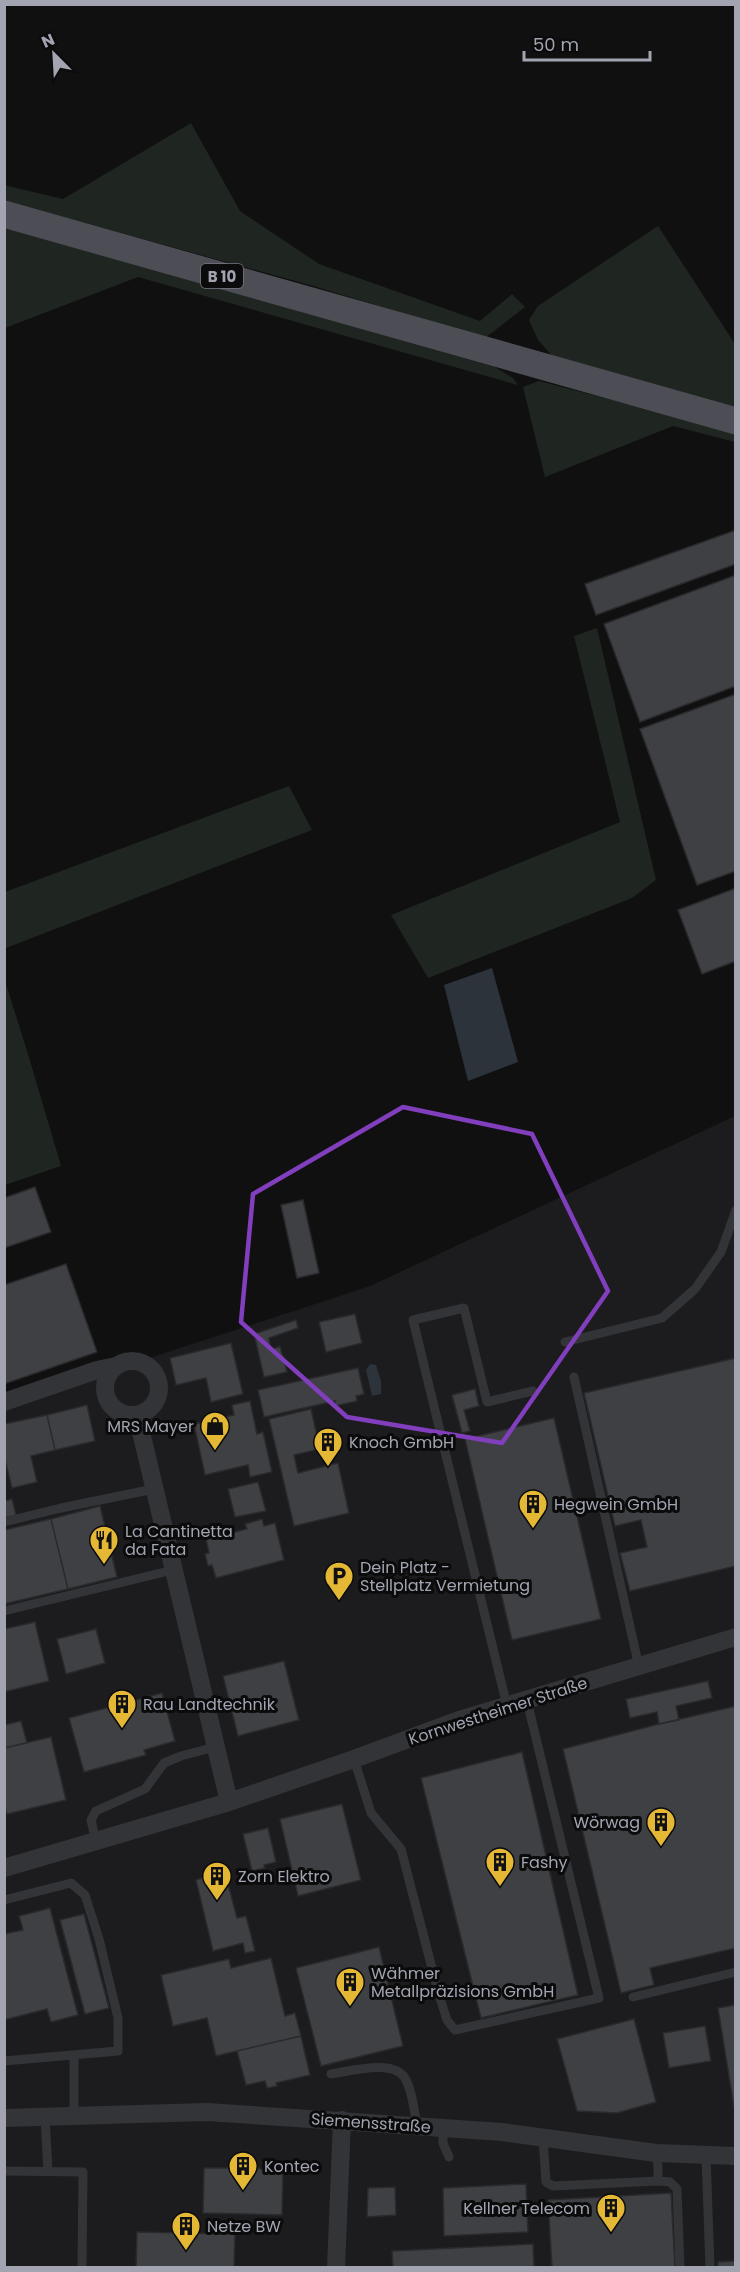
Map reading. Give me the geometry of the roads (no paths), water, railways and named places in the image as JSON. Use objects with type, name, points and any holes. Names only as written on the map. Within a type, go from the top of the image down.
[{"type":"main road","name":"B 10","points":[[4,214],[735,421]]},
{"type":"street","points":[[4,1402],[97,1370],[129,1361],[141,1362],[151,1368],[158,1378],[159,1390],[156,1402],[148,1410],[137,1415],[125,1415],[114,1409],[107,1400],[104,1388],[107,1376],[116,1365]]},
{"type":"street","points":[[137,1415],[214,1747],[229,1802]]},
{"type":"street","name":"Kornwestheimer Straße","points":[[4,1868],[229,1802],[462,1719],[735,1637]]},
{"type":"street","name":"Siemensstraße","points":[[4,2118],[207,2112],[502,2132],[656,2153],[735,2156]]},
{"type":"street","points":[[336,2268],[342,2120]]},
{"type":"lane","points":[[565,1342],[662,1318],[695,1289],[721,1252],[735,1210]]},
{"type":"lane","points":[[507,1706],[413,1320],[464,1308],[487,1402],[533,1391]]},
{"type":"lane","points":[[574,1377],[639,1667]]},
{"type":"lane","points":[[4,1522],[154,1490]]},
{"type":"lane","points":[[4,1611],[173,1570]]},
{"type":"lane","points":[[354,1759],[371,1813],[401,1849],[439,1995],[447,2020],[455,2030],[599,1998],[527,1701]]},
{"type":"lane","points":[[96,1842],[91,1820],[96,1811],[145,1790],[164,1763],[214,1747]]},
{"type":"lane","points":[[4,1900],[71,1883],[85,1895],[99,1939],[118,2018],[118,2051],[4,2061]]},
{"type":"lane","points":[[633,1997],[735,1972]]},
{"type":"lane","points":[[74,2116],[75,2055]]},
{"type":"lane","points":[[331,2074],[389,2067],[400,2071],[409,2088],[417,2126]]},
{"type":"lane","points":[[45,2116],[48,2171]]},
{"type":"lane","points":[[443,2128],[443,2143],[449,2157]]},
{"type":"lane","points":[[543,2138],[544,2175],[546,2182],[553,2186],[670,2182],[676,2189],[680,2268]]},
{"type":"lane","points":[[656,2153],[658,2181]]},
{"type":"lane","points":[[706,2155],[710,2268]]},
{"type":"lane","points":[[4,2171],[83,2172],[82,2268]]},
{"type":"place","name":"MRS Mayer","points":[[215,1452]]},
{"type":"place","name":"Knoch GmbH","points":[[328,1468]]},
{"type":"place","name":"Hegwein GmbH","points":[[533,1530]]},
{"type":"place","name":"La Cantinetta da Fata","points":[[104,1566]]},
{"type":"place","name":"Dein Platz - Stellplatz Vermietung","points":[[339,1602]]},
{"type":"place","name":"Rau Landtechnik","points":[[122,1730]]},
{"type":"place","name":"Wörwag","points":[[661,1848]]},
{"type":"place","name":"Fashy","points":[[500,1888]]},
{"type":"place","name":"Zorn Elektro","points":[[217,1902]]},
{"type":"place","name":"Wähmer Metallpräzisions GmbH","points":[[350,2008]]},
{"type":"place","name":"Kontec","points":[[243,2192]]},
{"type":"place","name":"Kellner Telecom","points":[[611,2234]]},
{"type":"place","name":"Netze BW","points":[[186,2252]]}]
